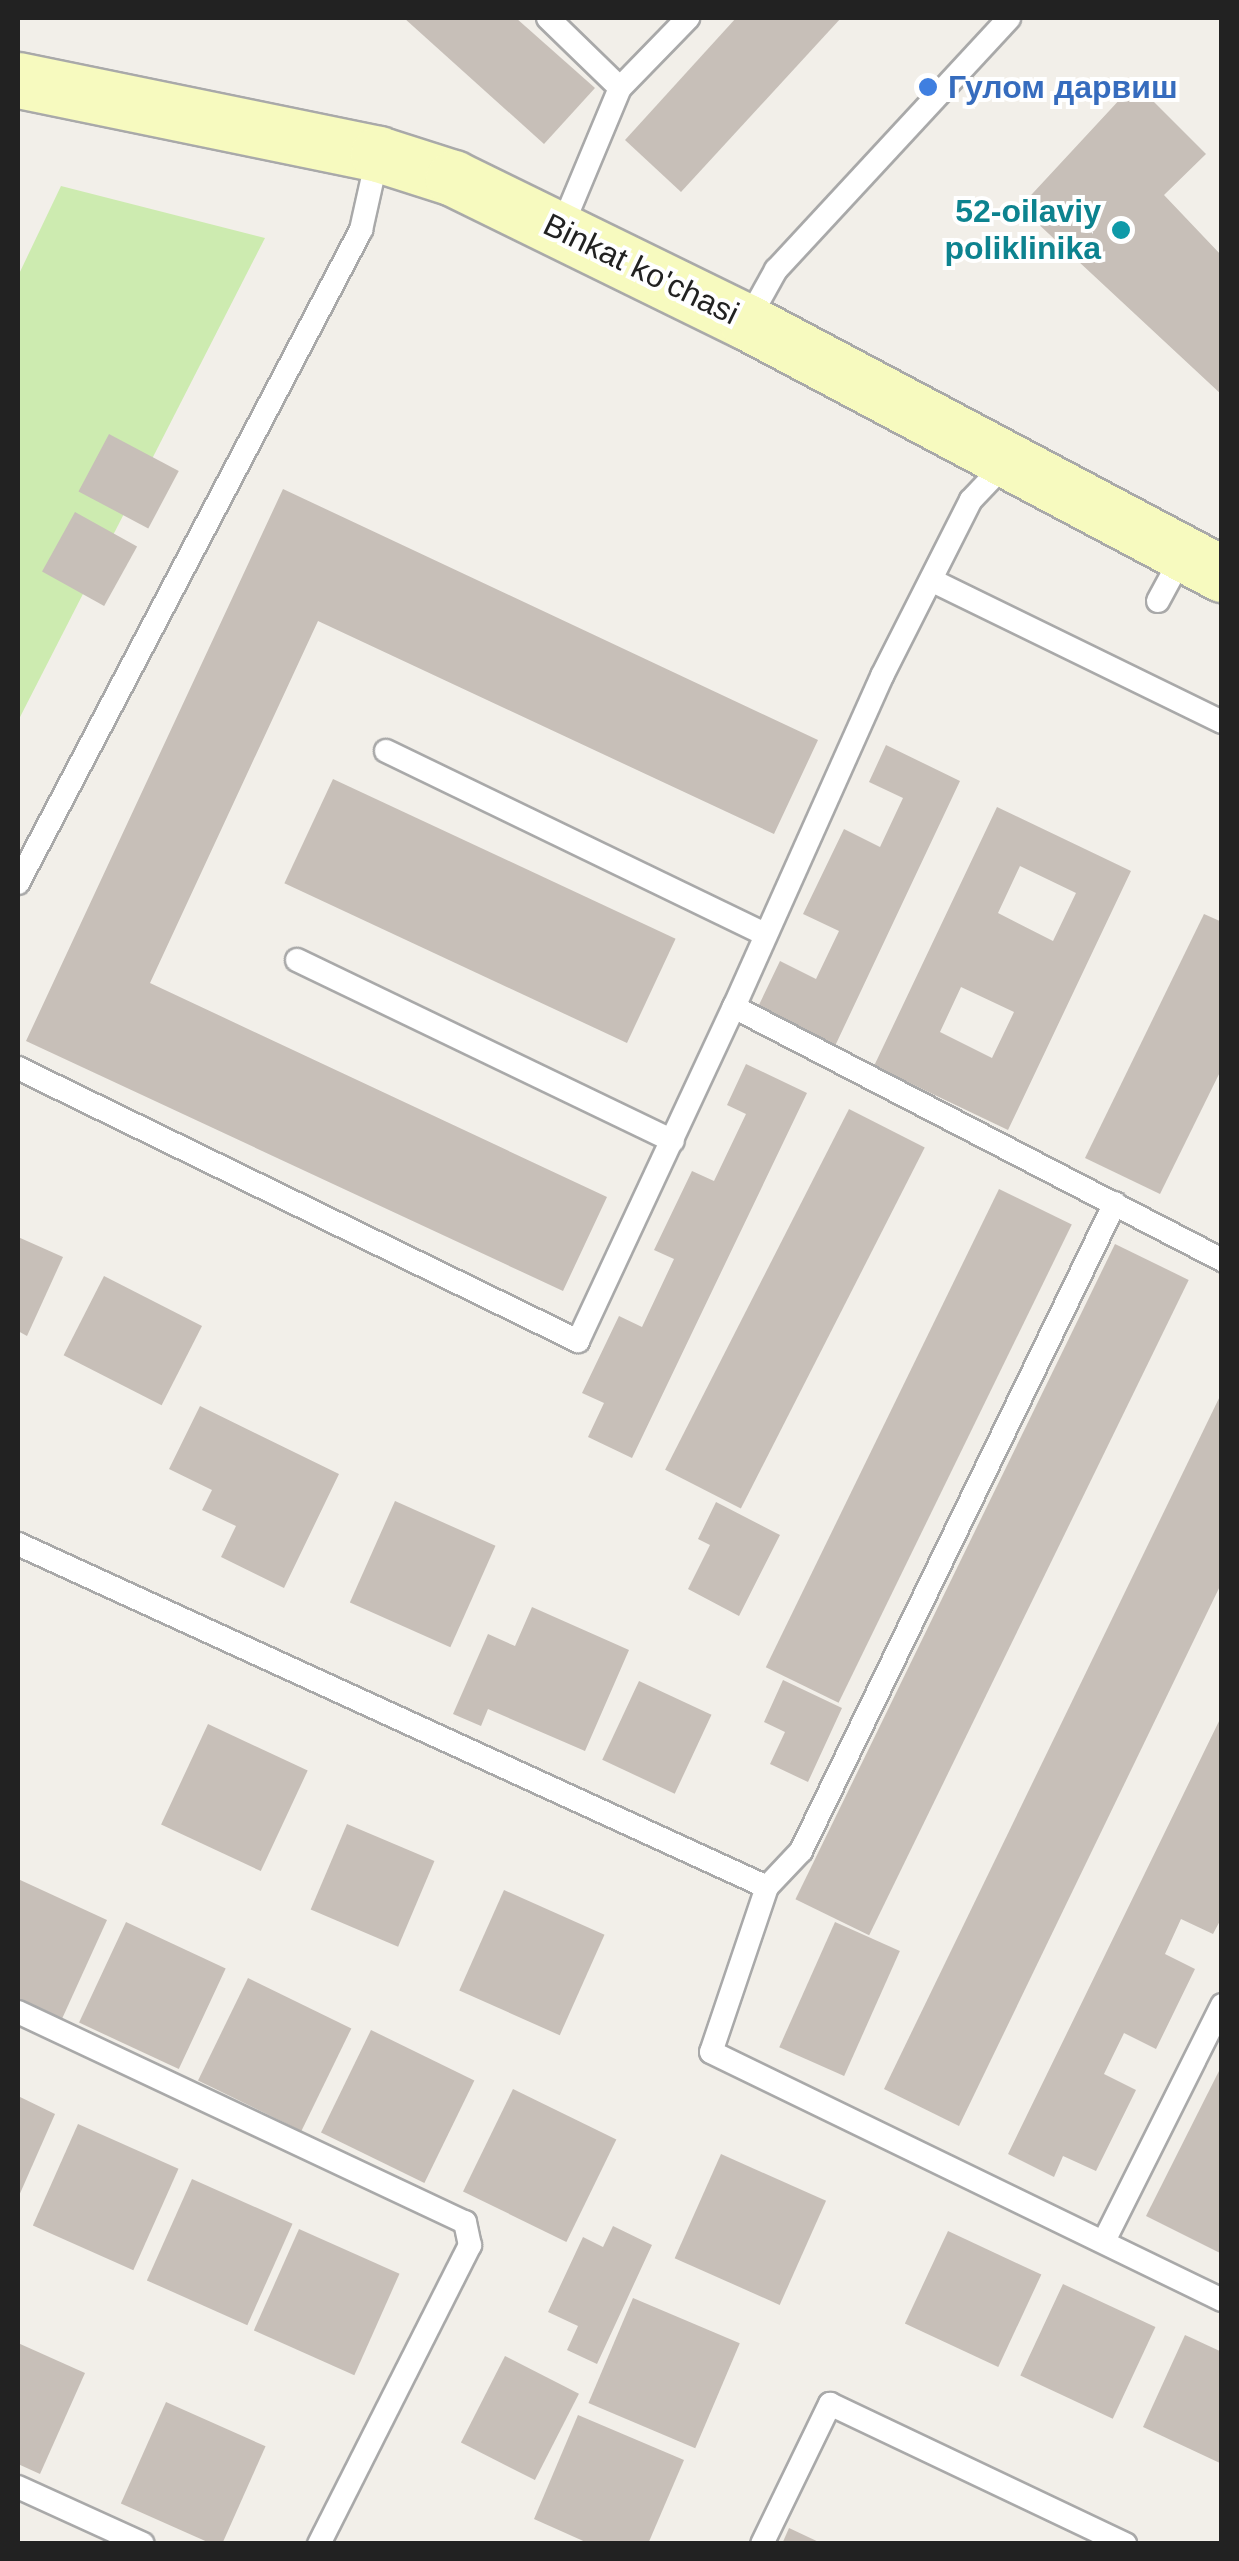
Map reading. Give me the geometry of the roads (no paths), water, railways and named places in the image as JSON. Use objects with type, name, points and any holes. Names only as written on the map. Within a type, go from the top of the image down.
[{"type":"main road","name":"Binkat ko'chasi","points":[[18,80],[378,154],[452,178],[746,322],[1203,563]]},
{"type":"lane","points":[[548,18],[620,88]]},
{"type":"lane","points":[[561,229],[620,88],[688,18]]},
{"type":"lane","points":[[746,322],[776,270],[1009,18]]},
{"type":"lane","points":[[18,883],[361,230],[378,154]]},
{"type":"lane","points":[[18,1068],[578,1341],[930,580],[971,500],[1008,460]]},
{"type":"lane","points":[[1158,602],[1203,563]]},
{"type":"lane","points":[[930,580],[1222,722]]},
{"type":"lane","points":[[386,751],[765,934]]},
{"type":"lane","points":[[297,960],[672,1141]]},
{"type":"lane","points":[[734,1006],[1222,1260]]},
{"type":"lane","points":[[1116,1203],[801,1851],[767,1888],[711,2052],[1222,2300]]},
{"type":"lane","points":[[18,1544],[767,1888]]},
{"type":"lane","points":[[1104,2241],[1222,2006]]},
{"type":"lane","points":[[18,2012],[465,2222],[470,2245],[319,2544]]},
{"type":"lane","points":[[762,2544],[830,2404],[1126,2544]]},
{"type":"lane","points":[[18,2487],[142,2544]]},
{"type":"place","name":"Гулом дарвиш","points":[[928,87]]},
{"type":"place","name":"52-oilaviy poliklinika","points":[[1121,230]]}]
